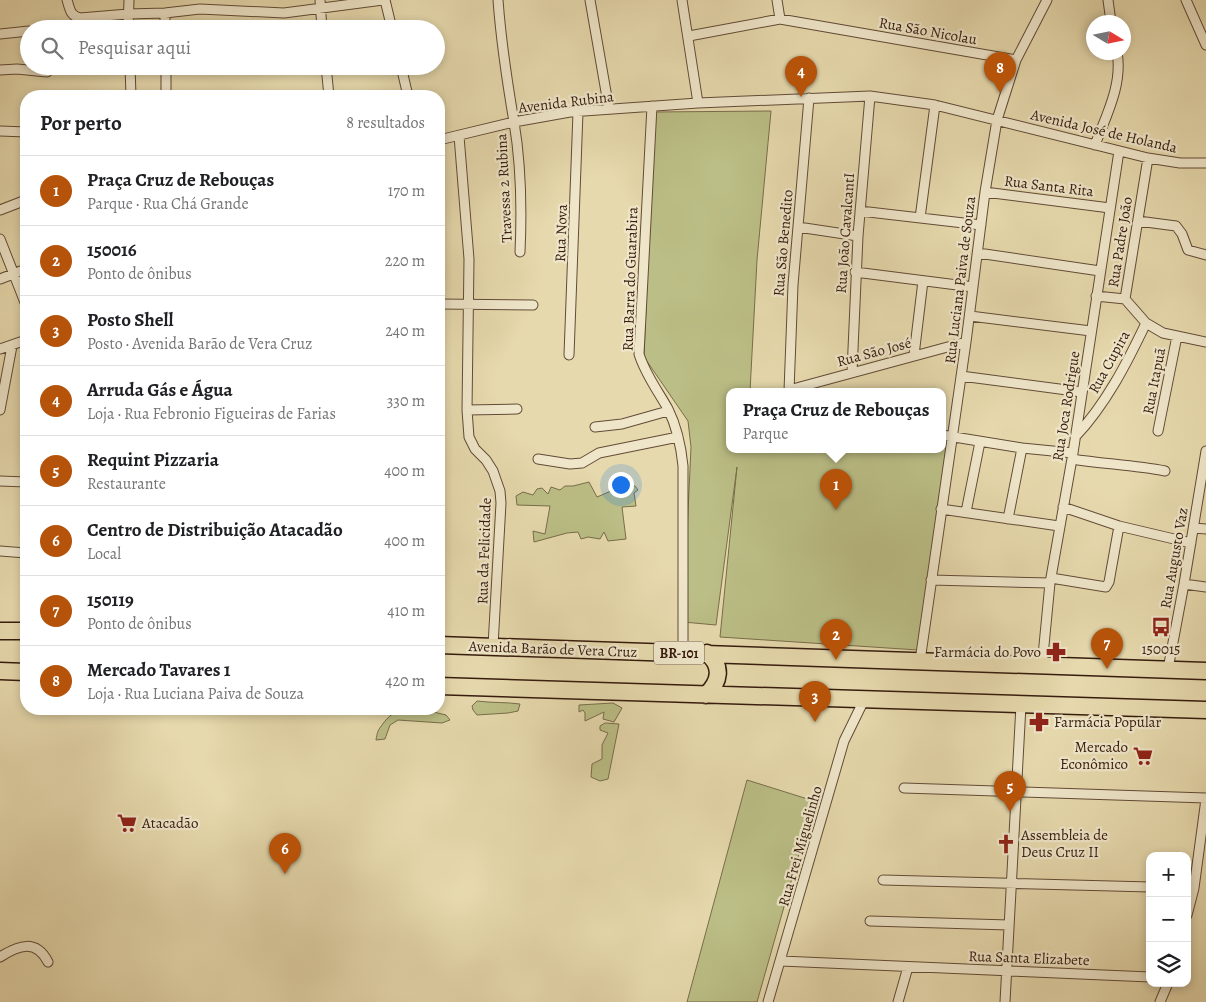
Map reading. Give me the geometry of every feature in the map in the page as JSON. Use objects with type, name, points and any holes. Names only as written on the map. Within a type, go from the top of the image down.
[{"type":"highway","points":[[0,631],[20,631]]},
{"type":"highway","name":"Avenida Barão de Vera Cruz","points":[[445,645],[1206,671]]},
{"type":"highway","points":[[706,695],[715,686],[719,676],[717,665],[707,653]]},
{"type":"highway","points":[[0,671],[20,672]]},
{"type":"highway","points":[[445,686],[1206,710]]},
{"type":"street","points":[[67,0],[73,16],[86,18],[128,14],[165,14],[200,4],[284,13],[320,4],[384,0],[390,20]]},
{"type":"street","points":[[128,0],[128,20]]},
{"type":"street","name":"Travessa 2 Rubina","points":[[498,0],[505,69],[514,122],[522,213],[520,252]]},
{"type":"street","points":[[590,0],[609,109]]},
{"type":"street","points":[[682,0],[698,103]]},
{"type":"street","points":[[777,0],[780,19]]},
{"type":"street","name":"Rua Luciana Paiva de Souza","points":[[947,435],[961,376],[985,192],[997,120],[1016,60],[1047,0]]},
{"type":"street","points":[[1108,0],[1110,15]]},
{"type":"street","points":[[1186,0],[1206,44]]},
{"type":"street","points":[[320,4],[321,20]]},
{"type":"street","points":[[165,14],[165,20]]},
{"type":"street","name":"Rua São Nicolau","points":[[688,36],[780,19],[1016,60]]},
{"type":"street","points":[[0,34],[20,32]]},
{"type":"street","points":[[1095,145],[1116,86],[1119,70],[1118,60]]},
{"type":"street","points":[[0,70],[20,69]]},
{"type":"street","points":[[130,75],[131,90]]},
{"type":"street","points":[[166,75],[166,90]]},
{"type":"street","points":[[327,75],[328,90]]},
{"type":"street","points":[[403,75],[407,90]]},
{"type":"street","name":"Avenida Rubina","points":[[445,139],[514,122],[578,112],[698,103],[870,96]]},
{"type":"street","name":"Avenida José de Holanda","points":[[870,96],[934,105],[1148,158],[1180,163],[1206,163]]},
{"type":"street","name":"Rua João CavalcantI","points":[[852,372],[858,236],[870,96]]},
{"type":"street","name":"Rua São Benedito","points":[[789,388],[793,285],[809,98]]},
{"type":"street","points":[[920,218],[934,105]]},
{"type":"street","name":"Rua Barra do Guarabira","points":[[652,106],[639,354],[642,367],[668,411],[678,437],[683,466],[683,653]]},
{"type":"street","name":"Rua Nova","points":[[569,355],[578,112]]},
{"type":"street","points":[[0,130],[20,132]]},
{"type":"street","name":"Rua da Felicidade","points":[[460,136],[469,259],[467,410],[469,437],[493,471],[502,503],[493,646]]},
{"type":"street","name":"Rua Joca Rodrigue","points":[[1042,666],[1050,580],[1072,456],[1119,151]]},
{"type":"street","name":"Rua Padre João","points":[[1146,323],[1124,299],[1148,158]]},
{"type":"street","name":"Rua Santa Rita","points":[[985,192],[1110,208]]},
{"type":"street","points":[[0,210],[20,202]]},
{"type":"street","points":[[860,211],[981,225]]},
{"type":"street","points":[[1138,221],[1176,226],[1182,234],[1188,250],[1206,255]]},
{"type":"street","points":[[798,227],[858,236]]},
{"type":"street","points":[[0,239],[20,288]]},
{"type":"street","points":[[978,254],[1100,271]]},
{"type":"street","points":[[0,279],[20,271]]},
{"type":"street","points":[[856,272],[973,287]]},
{"type":"street","points":[[914,355],[923,280]]},
{"type":"street","points":[[1096,296],[1124,299]]},
{"type":"street","points":[[445,304],[533,305]]},
{"type":"street","points":[[970,316],[1091,331]]},
{"type":"street","points":[[1146,323],[1163,333],[1206,342]]},
{"type":"street","name":"Rua Cupira","points":[[1075,437],[1093,418],[1106,398],[1146,323]]},
{"type":"street","name":"Rua Itapuã","points":[[1158,431],[1177,336]]},
{"type":"street","name":"Rua São José","points":[[796,388],[966,342]]},
{"type":"street","points":[[0,349],[20,343]]},
{"type":"street","points":[[0,410],[12,346]]},
{"type":"street","points":[[961,376],[1082,392]]},
{"type":"street","points":[[467,410],[517,409]]},
{"type":"street","points":[[595,427],[622,424],[668,411]]},
{"type":"street","points":[[947,435],[1072,456],[1108,465],[1134,465],[1165,471]]},
{"type":"street","points":[[538,459],[570,464],[582,463],[599,453],[678,437]]},
{"type":"street","points":[[966,512],[980,442]]},
{"type":"street","points":[[1008,519],[1022,448]]},
{"type":"street","name":"Rua Augusto Vaz","points":[[1168,669],[1206,451]]},
{"type":"street","name":"Rua Luciana Paiva de Souza","points":[[920,661],[941,509],[946,453]]},
{"type":"street","points":[[0,481],[20,482]]},
{"type":"street","points":[[1063,507],[1119,526],[1191,543]]},
{"type":"street","points":[[941,509],[1059,526]]},
{"type":"street","points":[[931,580],[1050,580],[1104,588],[1109,582],[1119,526]]},
{"type":"street","points":[[1194,528],[1206,529]]},
{"type":"street","points":[[0,552],[20,553]]},
{"type":"street","points":[[1184,584],[1206,587]]},
{"type":"street","name":"Rua Frei Miguelinho","points":[[768,1002],[844,741],[864,700]]},
{"type":"street","points":[[1005,1002],[1021,705]]},
{"type":"street","points":[[904,788],[1206,799],[1191,888]]},
{"type":"street","points":[[883,880],[1146,887]]},
{"type":"street","points":[[870,921],[1009,925]]},
{"type":"street","points":[[0,957],[15,948],[31,946],[39,950],[48,962]]},
{"type":"street","name":"Rua Santa Elizabete","points":[[781,961],[1146,977]]},
{"type":"street","points":[[898,1002],[908,967]]},
{"type":"street","points":[[1160,1002],[1166,987]]},
{"type":"green space","points":[[771,111],[757,260],[750,388],[726,388],[726,453],[946,453],[946,444],[949,444],[918,650],[720,637],[737,467],[716,625],[683,622],[691,447],[688,421],[644,357],[654,112]]},
{"type":"green space","points":[[589,482],[597,497],[625,485],[635,486],[638,490],[634,493],[636,506],[622,507],[626,539],[608,541],[604,532],[600,539],[588,537],[581,539],[578,532],[534,542],[533,531],[545,534],[550,506],[517,505],[516,496],[523,492],[533,495],[537,489],[542,488],[548,494],[551,487],[560,490],[565,486]]},
{"type":"green space","points":[[477,701],[520,704],[518,711],[477,715],[472,706]]},
{"type":"green space","points":[[613,703],[622,708],[614,722],[603,719],[604,712],[585,721],[583,710],[579,712],[579,705]]},
{"type":"green space","points":[[392,715],[445,715],[450,720],[442,723],[398,720],[390,725],[385,739],[376,740],[377,733]]},
{"type":"green space","points":[[605,723],[619,724],[608,779],[600,781],[591,777],[592,764],[602,759],[602,745],[608,733],[600,730],[600,726]]},
{"type":"green space","points":[[747,780],[814,801],[757,1002],[687,1002]]},
{"type":"place","name":"Mercado Tavares 1","points":[[1000,93]]},
{"type":"place","name":"Arruda Gás e Água","points":[[801,97]]},
{"type":"place","name":"Praça Cruz de Rebouças","points":[[836,510]]},
{"type":"place","name":"150015","points":[[1161,627]]},
{"type":"place","name":"Farmácia do Povo","points":[[1056,652]]},
{"type":"place","name":"150016","points":[[836,660]]},
{"type":"place","name":"150119","points":[[1107,669]]},
{"type":"place","name":"Posto Shell","points":[[815,722]]},
{"type":"place","name":"Farmácia Popular","points":[[1039,722]]},
{"type":"place","name":"Mercado Econômico","points":[[1143,756]]},
{"type":"place","name":"Requint Pizzaria","points":[[1010,812]]},
{"type":"place","name":"Atacadão","points":[[127,823]]},
{"type":"place","name":"Assembleia de Deus Cruz II","points":[[1006,844]]},
{"type":"place","name":"Centro de Distribuição Atacadão","points":[[285,874]]}]
